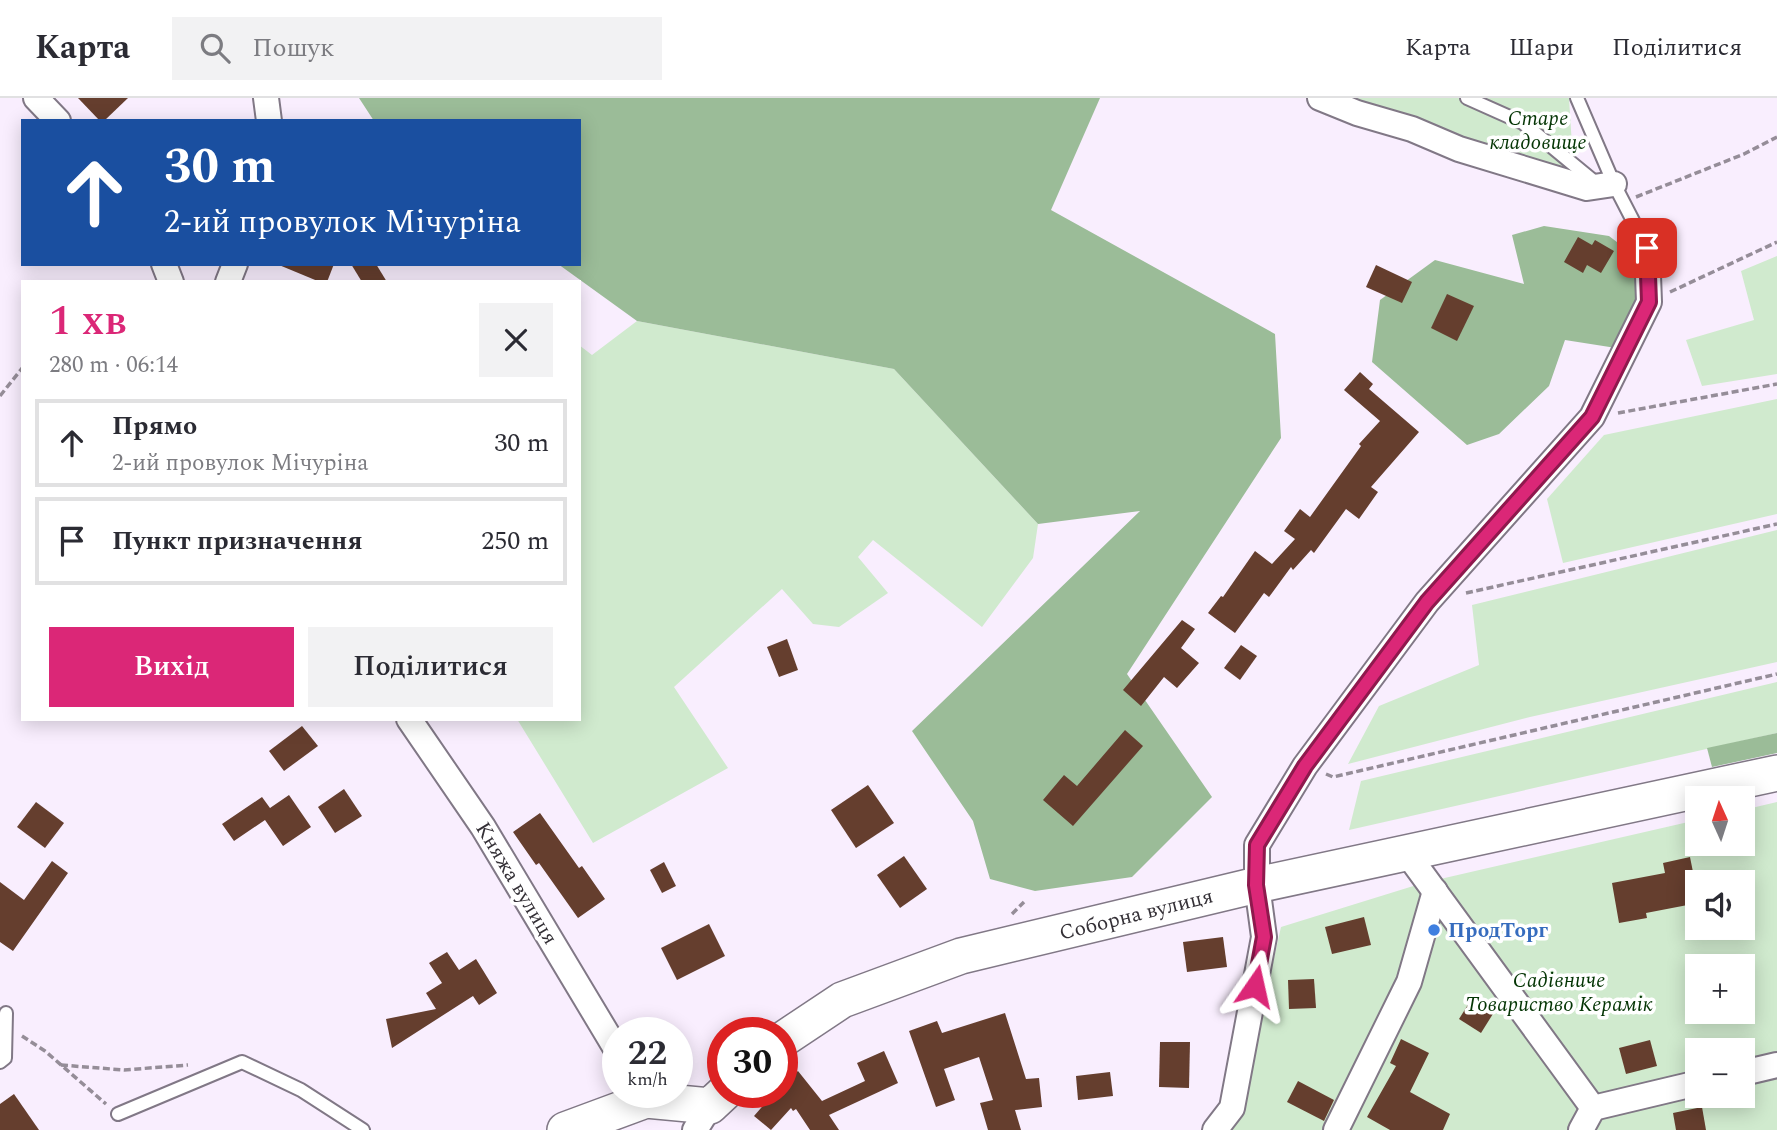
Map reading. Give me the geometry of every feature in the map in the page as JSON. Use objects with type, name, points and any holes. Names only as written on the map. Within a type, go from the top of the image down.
[{"type":"main road","name":"Соборна вулиця","points":[[798,1029],[842,1000],[961,956],[1256,885],[1777,772]]},
{"type":"main road","points":[[565,1130],[616,1108]]},
{"type":"street","points":[[36,98],[56,119]]},
{"type":"street","points":[[266,98],[269,119]]},
{"type":"street","points":[[1320,98],[1357,113],[1412,129],[1459,149],[1587,188],[1613,191]]},
{"type":"street","points":[[1214,1130],[1232,1108],[1264,937],[1256,885],[1257,845],[1305,766],[1427,602],[1592,417],[1649,302],[1647,248]]},
{"type":"street","name":"Княжа вулиця","points":[[410,721],[483,827],[602,1025]]},
{"type":"street","points":[[1406,852],[1593,1108]]},
{"type":"street","points":[[1336,1130],[1409,982],[1435,891]]},
{"type":"street","points":[[1755,1070],[1777,1065]]},
{"type":"street","points":[[1581,1130],[1593,1108],[1685,1086]]},
{"type":"lane","points":[[1467,98],[1522,123],[1613,191]]},
{"type":"lane","points":[[1577,98],[1613,191],[1647,248]]},
{"type":"lane","points":[[0,1062],[5,1058],[6,1019]]},
{"type":"lane","points":[[118,1114],[242,1062],[301,1090],[363,1130]]},
{"type":"path","points":[[1613,191],[1744,154],[1777,137]]},
{"type":"path","points":[[1649,302],[1777,242]]},
{"type":"path","points":[[0,396],[21,370]]},
{"type":"path","points":[[1592,417],[1777,384]]},
{"type":"path","points":[[1427,602],[1777,524]]},
{"type":"path","points":[[1305,766],[1333,777],[1777,674]]},
{"type":"path","points":[[6,1019],[118,1114]]},
{"type":"path","points":[[61,1065],[124,1070],[189,1065]]},
{"type":"green space","points":[[359,98],[1100,98],[1051,210],[1275,334],[1281,438],[1127,674],[1212,797],[1132,877],[1035,891],[990,879],[973,821],[912,731],[1140,511],[1038,524],[894,369],[637,321],[561,266],[581,266],[581,119],[373,119]]},
{"type":"green space","name":"Старе кладовище","points":[[1346,98],[1569,98],[1574,177]]},
{"type":"green space","points":[[1544,226],[1609,236],[1634,255],[1636,292],[1633,318],[1616,348],[1565,340],[1549,386],[1499,434],[1467,445],[1372,362],[1380,300],[1435,260],[1524,284],[1512,235]]},
{"type":"green space","points":[[1777,256],[1777,374],[1702,386],[1686,340],[1754,320],[1741,271]]},
{"type":"green space","points":[[637,321],[894,369],[1038,524],[1033,558],[982,627],[873,540],[858,557],[888,593],[839,627],[813,624],[782,589],[674,687],[728,768],[593,843],[518,721],[581,721],[581,347],[592,355]]},
{"type":"green space","points":[[1777,399],[1777,514],[1563,563],[1547,499],[1604,435]]},
{"type":"green space","points":[[1777,530],[1777,662],[1530,717],[1348,764],[1379,706],[1479,665],[1472,605]]},
{"type":"green space","points":[[1777,682],[1777,733],[1349,830],[1361,781]]},
{"type":"green space","points":[[1777,733],[1777,753],[1712,767],[1707,748]]},
{"type":"green space","name":"Садівниче Товариство Керамік","points":[[1777,802],[1777,1130],[1229,1130],[1238,1117],[1281,927],[1423,883],[1685,823],[1685,856],[1755,856],[1755,807]]},
{"type":"building","points":[[78,98],[128,98],[106,119],[98,119]]},
{"type":"building","points":[[1578,237],[1592,245],[1595,240],[1614,251],[1601,273],[1587,265],[1583,273],[1564,262]]},
{"type":"building","points":[[1376,265],[1412,282],[1402,303],[1366,287]]},
{"type":"building","points":[[281,266],[333,266],[328,280],[315,280]]},
{"type":"building","points":[[352,266],[377,266],[386,280],[361,280]]},
{"type":"building","points":[[1447,294],[1474,306],[1457,341],[1431,328]]},
{"type":"building","points":[[1360,372],[1373,384],[1369,389],[1419,432],[1371,487],[1378,492],[1359,519],[1346,509],[1314,553],[1311,550],[1293,570],[1291,567],[1269,597],[1264,593],[1235,633],[1208,613],[1221,596],[1223,597],[1255,551],[1272,564],[1295,539],[1284,531],[1300,509],[1310,517],[1361,446],[1359,444],[1380,421],[1344,390]]},
{"type":"building","points":[[1182,620],[1195,629],[1181,648],[1199,663],[1177,688],[1164,677],[1141,706],[1123,690]]},
{"type":"building","points":[[787,639],[798,670],[779,677],[767,647]]},
{"type":"building","points":[[1241,645],[1257,656],[1240,680],[1224,668]]},
{"type":"building","points":[[302,726],[318,746],[284,771],[269,751]]},
{"type":"building","points":[[1125,730],[1143,746],[1073,826],[1043,800],[1064,775],[1077,786]]},
{"type":"building","points":[[868,785],[894,823],[856,848],[831,810]]},
{"type":"building","points":[[344,789],[362,816],[335,833],[318,807]]},
{"type":"building","points":[[289,795],[311,827],[283,846],[265,820],[234,841],[222,824],[262,797],[270,808]]},
{"type":"building","points":[[36,802],[64,823],[45,848],[17,827]]},
{"type":"building","points":[[540,813],[605,899],[578,918],[513,832]]},
{"type":"building","points":[[904,856],[927,889],[900,908],[877,875]]},
{"type":"building","points":[[1690,857],[1693,870],[1685,870],[1685,906],[1646,913],[1647,918],[1619,923],[1612,883],[1665,873],[1663,863]]},
{"type":"building","points":[[52,861],[68,873],[13,951],[0,942],[0,882],[24,900]]},
{"type":"building","points":[[664,862],[676,886],[662,893],[650,870]]},
{"type":"building","points":[[1364,917],[1371,945],[1332,954],[1325,927]]},
{"type":"building","points":[[709,924],[725,956],[677,980],[661,948]]},
{"type":"building","points":[[1223,937],[1227,967],[1187,972],[1183,942]]},
{"type":"building","points":[[447,952],[459,970],[476,959],[497,993],[479,1005],[473,996],[392,1048],[386,1019],[436,1009],[426,993],[442,983],[429,963]]},
{"type":"building","points":[[1314,979],[1316,1008],[1289,1009],[1288,980]]},
{"type":"building","points":[[1474,995],[1496,1009],[1481,1033],[1459,1019]]},
{"type":"building","points":[[1005,1013],[1026,1079],[1039,1078],[1042,1107],[1015,1110],[1021,1130],[988,1130],[980,1103],[993,1100],[979,1057],[944,1069],[955,1100],[936,1107],[909,1031],[937,1021],[942,1033]]},
{"type":"building","points":[[1401,1039],[1429,1053],[1410,1092],[1450,1114],[1443,1130],[1390,1130],[1367,1117],[1396,1066],[1390,1063]]},
{"type":"building","points":[[1650,1040],[1657,1066],[1626,1074],[1619,1048]]},
{"type":"building","points":[[1160,1042],[1190,1042],[1189,1088],[1159,1087]]},
{"type":"building","points":[[884,1051],[898,1083],[829,1115],[839,1130],[810,1130],[796,1109],[793,1111],[791,1108],[798,1108],[798,1071],[822,1101],[865,1081],[857,1063]]},
{"type":"building","points":[[1110,1072],[1113,1096],[1078,1100],[1076,1076]]},
{"type":"building","points":[[1298,1081],[1334,1100],[1324,1121],[1287,1102]]},
{"type":"building","points":[[14,1094],[39,1130],[0,1130],[0,1104]]},
{"type":"building","points":[[761,1108],[791,1108],[771,1130],[754,1116]]},
{"type":"building","points":[[1702,1108],[1706,1130],[1676,1130],[1673,1113]]},
{"type":"place","name":"ПродТорг","points":[[1434,930]]},
{"type":"route","points":[[1255,986],[1264,937],[1256,885],[1257,845],[1305,766],[1427,602],[1592,417],[1649,302],[1647,248]]}]
